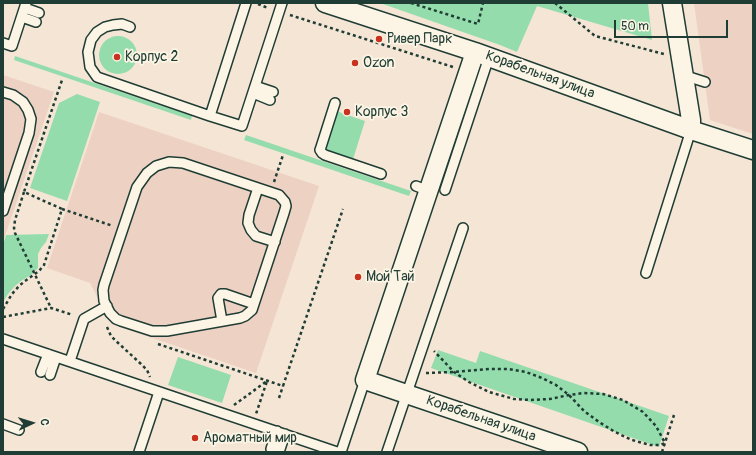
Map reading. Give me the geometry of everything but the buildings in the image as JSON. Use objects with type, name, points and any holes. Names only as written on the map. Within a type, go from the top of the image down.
[{"type":"street","name":"Корабельная улица","points":[[325,3],[482,54],[691,130],[753,150]]},
{"type":"street","points":[[672,3],[691,120],[691,130]]},
{"type":"street","points":[[365,380],[469,72],[482,54]]},
{"type":"street","name":"Корабельная улица","points":[[365,380],[578,452]]},
{"type":"lane","points":[[210,116],[246,3]]},
{"type":"lane","points":[[22,17],[37,17],[25,5]]},
{"type":"lane","points":[[3,43],[12,46],[25,5]]},
{"type":"lane","points":[[130,27],[122,24],[105,27],[97,32],[91,40],[88,52],[90,67],[97,77],[242,126],[281,7]]},
{"type":"lane","points":[[430,189],[482,54]]},
{"type":"lane","points":[[683,75],[705,82]]},
{"type":"lane","points":[[254,90],[272,96]]},
{"type":"lane","points":[[3,92],[13,95],[23,102],[31,119],[29,133],[3,211]]},
{"type":"lane","points":[[335,103],[320,150],[325,155],[381,174]]},
{"type":"lane","points":[[646,273],[691,130]]},
{"type":"lane","points":[[169,162],[183,163],[279,195],[285,202],[286,206],[252,310],[240,318],[167,331],[152,331],[116,319],[110,313],[104,301],[103,290],[123,230],[137,187],[147,173],[156,166],[169,162]]},
{"type":"lane","points":[[258,188],[248,223],[256,236],[275,242]]},
{"type":"lane","points":[[387,452],[463,228]]},
{"type":"lane","points":[[222,321],[218,298],[221,294],[254,304]]},
{"type":"lane","points":[[70,361],[84,319],[107,306]]},
{"type":"lane","points":[[3,339],[337,452]]},
{"type":"lane","points":[[46,373],[52,355]]},
{"type":"lane","points":[[341,452],[365,380]]},
{"type":"lane","points":[[139,452],[158,391]]},
{"type":"lane","points":[[3,424],[19,430]]},
{"type":"lane","points":[[275,451],[281,433]]},
{"type":"path","points":[[254,3],[281,7],[469,72]]},
{"type":"path","points":[[411,3],[478,24],[483,3]]},
{"type":"path","points":[[555,3],[595,36],[664,54]]},
{"type":"path","points":[[3,317],[51,308],[14,228],[24,192],[62,80]]},
{"type":"path","points":[[277,172],[283,155]]},
{"type":"path","points":[[24,192],[62,209],[123,230]]},
{"type":"path","points":[[3,309],[15,290],[40,271],[44,265],[62,209]]},
{"type":"path","points":[[106,326],[111,336],[145,368],[158,391]]},
{"type":"path","points":[[424,342],[442,358],[454,372],[469,382],[489,392],[514,399],[530,400],[550,399],[584,393],[603,394],[623,400],[643,412],[656,426],[665,442]]},
{"type":"path","points":[[414,373],[508,369],[526,372],[556,385],[594,418],[615,432],[632,440],[650,445],[660,445],[665,442]]},
{"type":"path","points":[[222,413],[267,381],[253,423]]},
{"type":"path","points":[[279,398],[283,386]]},
{"type":"path","points":[[662,452],[674,415]]},
{"type":"shaded area","points":[[694,3],[753,3],[753,134],[710,120]]},
{"type":"shaded area","points":[[3,75],[54,92],[3,242]]},
{"type":"shaded area","points":[[99,112],[319,186],[256,373],[111,324],[90,283],[47,268]]},
{"type":"green space","points":[[380,3],[648,3],[652,40],[537,6],[517,52]]},
{"type":"green space","points":[[118,36],[128,39],[134,45],[137,55],[134,65],[128,71],[118,74],[108,71],[102,65],[99,55],[102,45],[108,39]]},
{"type":"green space","points":[[15,56],[192,116],[191,120],[14,60]]},
{"type":"green space","points":[[77,94],[100,102],[67,201],[30,188],[59,103]]},
{"type":"green space","points":[[336,111],[365,121],[353,159],[324,149]]},
{"type":"green space","points":[[246,135],[411,191],[409,196],[244,140]]},
{"type":"green space","points":[[49,234],[46,242],[38,254],[38,268],[15,286],[3,302],[3,245],[6,235]]},
{"type":"green space","points":[[438,350],[476,363],[480,351],[669,416],[659,447],[431,368]]},
{"type":"green space","points":[[178,357],[231,375],[222,403],[168,385]]},
{"type":"place","name":"Ривер Парк","points":[[379,39]]},
{"type":"place","name":"Корпус 2","points":[[117,57]]},
{"type":"place","name":"Ozon","points":[[355,63]]},
{"type":"place","name":"Корпус 3","points":[[347,112]]},
{"type":"place","name":"Мой Тай","points":[[358,277]]},
{"type":"place","name":"Ароматный мир","points":[[195,438]]}]
